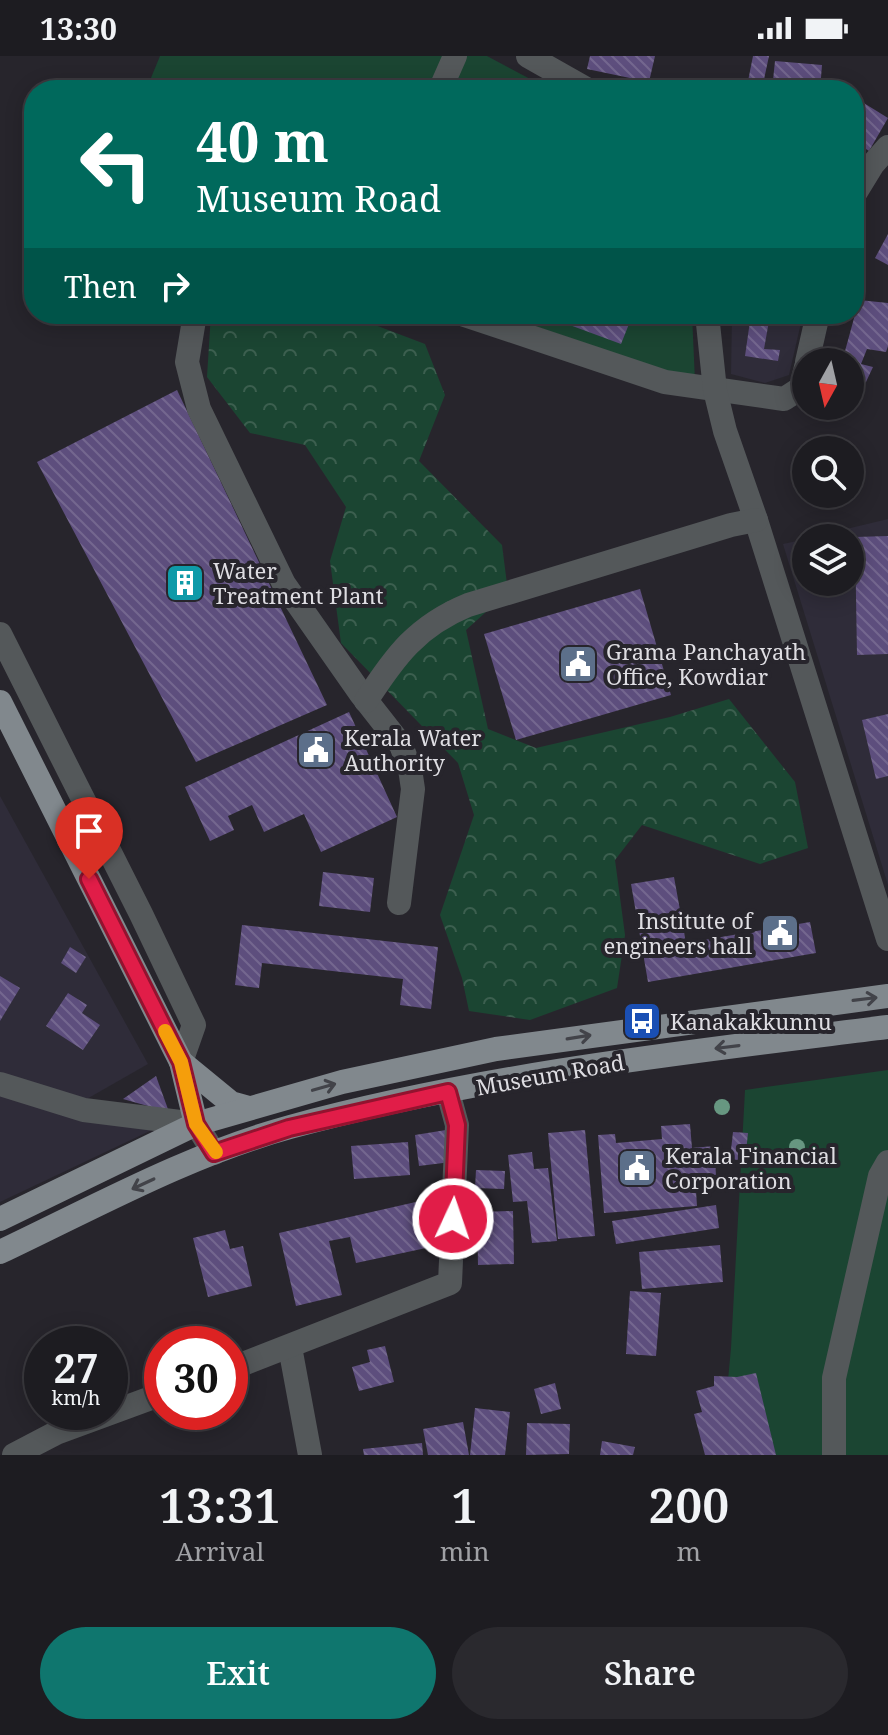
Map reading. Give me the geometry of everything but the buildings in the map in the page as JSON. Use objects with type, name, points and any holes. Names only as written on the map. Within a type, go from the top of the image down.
[{"type":"main road","points":[[0,702],[181,1062],[196,1124]]},
{"type":"main road","name":"Museum Road","points":[[0,1219],[196,1124],[342,1082],[496,1049],[888,996]]},
{"type":"main road","name":"Museum Road","points":[[0,1252],[189,1161],[289,1128],[448,1092],[641,1058],[888,1027]]},
{"type":"main road","points":[[181,1062],[231,1103],[249,1108]]},
{"type":"street","points":[[444,80],[455,56]]},
{"type":"street","points":[[528,56],[570,80]]},
{"type":"street","points":[[864,179],[888,147]]},
{"type":"street","points":[[193,324],[187,362],[199,409],[284,584],[366,701],[401,745],[410,769],[413,789],[399,903]]},
{"type":"street","points":[[492,324],[665,382],[784,399],[792,394]]},
{"type":"street","points":[[708,324],[715,390],[725,431],[888,939]]},
{"type":"street","points":[[811,348],[816,324]]},
{"type":"street","points":[[366,701],[402,649],[441,616],[468,605],[756,520]]},
{"type":"street","points":[[0,634],[194,1025],[181,1062]]},
{"type":"street","points":[[0,1084],[84,1110],[196,1124],[214,1153]]},
{"type":"street","points":[[248,1362],[450,1283],[457,1125],[448,1092]]},
{"type":"street","points":[[109,1095],[143,1117]]},
{"type":"street","points":[[834,1455],[834,1378],[880,1176],[888,1162]]},
{"type":"street","points":[[290,1347],[310,1455]]},
{"type":"street","points":[[14,1455],[56,1433],[144,1401]]},
{"type":"shaded area","points":[[732,324],[801,324],[795,348],[792,348],[789,375],[765,383],[731,374]]},
{"type":"shaded area","points":[[888,519],[888,885],[799,596],[864,596],[864,525]]},
{"type":"shaded area","points":[[792,542],[792,573],[783,544]]},
{"type":"shaded area","points":[[0,796],[148,1064],[85,1100],[154,1129],[0,1202]]},
{"type":"green space","points":[[160,56],[487,56],[532,80],[150,80]]},
{"type":"green space","points":[[210,324],[372,324],[425,344],[445,395],[419,461],[502,545],[508,592],[466,630],[488,729],[536,748],[670,717],[729,699],[795,782],[808,848],[760,864],[642,825],[615,860],[625,935],[617,988],[530,1020],[469,1011],[462,978],[440,915],[474,815],[458,763],[341,643],[330,561],[346,507],[305,445],[250,433],[207,377]]},
{"type":"green space","points":[[529,324],[692,324],[695,381]]},
{"type":"green space","points":[[888,1070],[888,1455],[721,1455],[731,1348],[745,1090]]},
{"type":"slow traffic","points":[[165,1031],[181,1062],[196,1124],[216,1152]]},
{"type":"place","name":"Water Treatment Plant","points":[[185,583]]},
{"type":"place","name":"Grama Panchayath Office, Kowdiar","points":[[578,664]]},
{"type":"place","name":"Kerala Water Authority","points":[[316,750]]},
{"type":"place","name":"Institute of engineers hall","points":[[780,933]]},
{"type":"place","name":"Kanakakkunnu","points":[[642,1021]]},
{"type":"place","name":"Kerala Financial Corporation","points":[[637,1168]]},
{"type":"route","points":[[89,879],[181,1062],[196,1124],[214,1153],[289,1128],[448,1092],[457,1125],[453,1219]]}]
